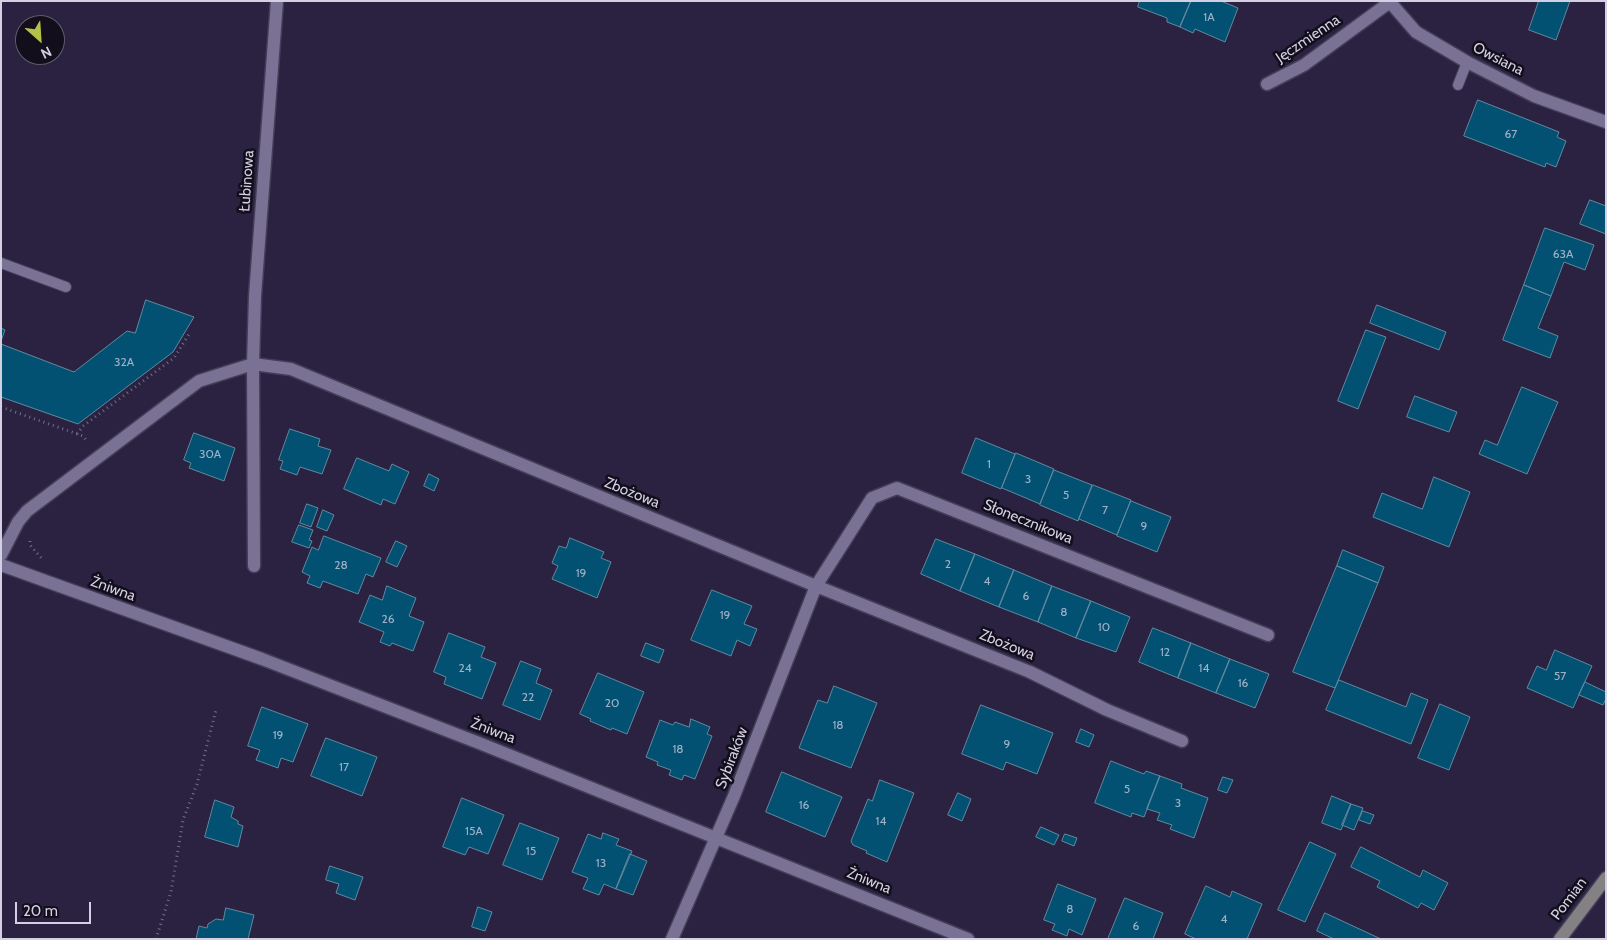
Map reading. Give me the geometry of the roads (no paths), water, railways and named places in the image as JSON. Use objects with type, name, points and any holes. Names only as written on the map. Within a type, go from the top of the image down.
[{"type":"street","name":"Łubinowa","points":[[253,364],[255,296],[277,1]]},
{"type":"street","name":"Owsiana","points":[[1389,2],[1416,32],[1467,62],[1534,96],[1606,122]]},
{"type":"street","name":"Jęczmienna","points":[[1267,84],[1304,65],[1389,2]]},
{"type":"street","points":[[1,555],[18,522],[27,511],[191,386],[199,381],[253,364],[254,566]]},
{"type":"street","name":"Zbożowa","points":[[253,364],[291,369],[816,586],[1030,672],[1107,710],[1182,741]]},
{"type":"street","name":"Słonecznikowa","points":[[816,586],[872,498],[897,488],[1268,635]]},
{"type":"street","name":"Żniwna","points":[[1,565],[262,659],[968,939]]},
{"type":"street","name":"Sybiraków","points":[[672,939],[717,838],[816,586]]},
{"type":"street","name":"Pomian","points":[[1560,939],[1606,878]]},
{"type":"lane","points":[[1458,85],[1467,62]]},
{"type":"lane","points":[[1,263],[66,287]]}]
